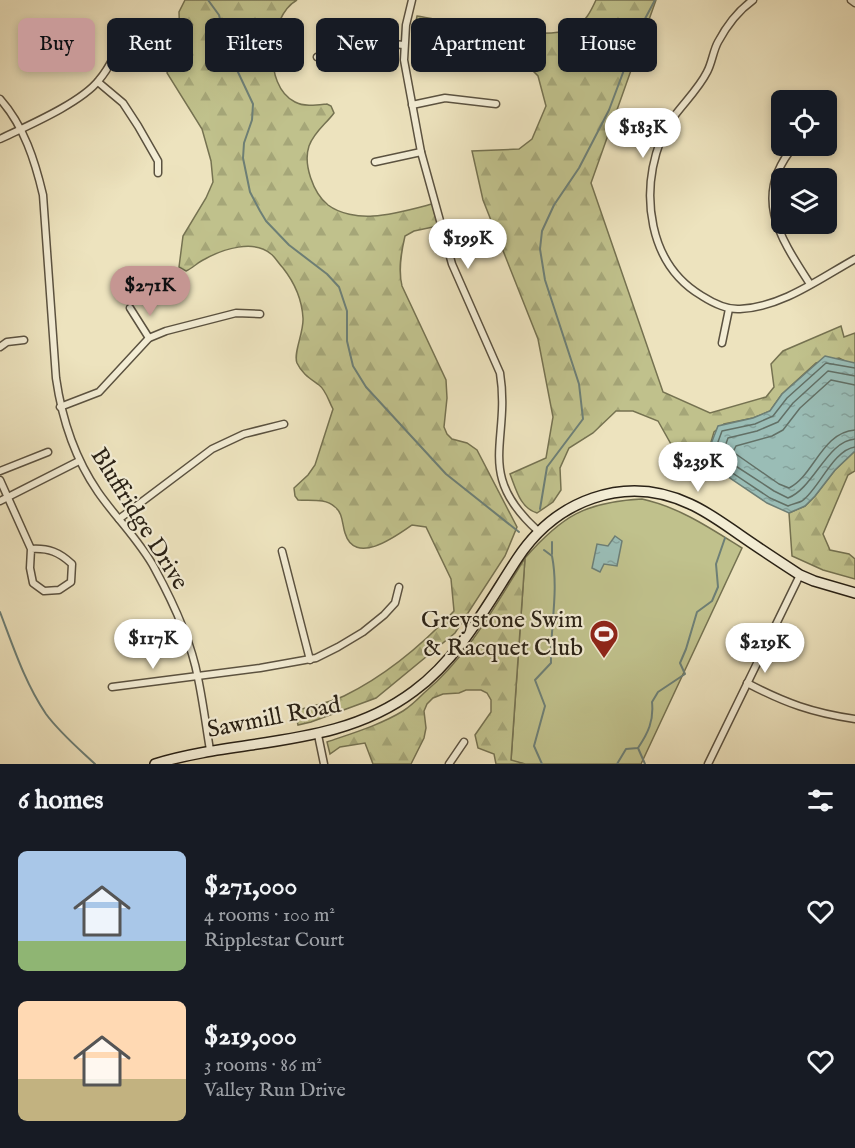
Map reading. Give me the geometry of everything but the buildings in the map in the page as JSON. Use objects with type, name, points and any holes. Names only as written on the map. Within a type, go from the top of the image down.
[{"type":"street","points":[[412,0],[404,45],[404,60],[421,152],[452,264],[500,373],[503,392],[498,461],[503,485],[516,510],[538,531]]},
{"type":"street","points":[[753,0],[728,27],[718,42],[708,71],[671,120],[662,138],[656,156],[650,201],[660,250],[672,270],[687,287],[710,302],[729,309],[769,305],[855,259]]},
{"type":"street","points":[[850,0],[855,3]]},
{"type":"street","points":[[399,45],[404,45]]},
{"type":"street","points":[[0,139],[69,103],[98,82],[107,68]]},
{"type":"street","points":[[98,82],[123,103],[158,161],[158,173]]},
{"type":"street","points":[[412,105],[445,98],[496,104]]},
{"type":"street","name":"Bluffridge Drive","points":[[0,99],[10,110],[21,129],[37,170],[43,195],[50,318],[60,407],[69,437],[79,461],[98,493],[154,566],[175,609],[198,676],[210,750]]},
{"type":"street","points":[[375,162],[421,152]]},
{"type":"street","points":[[787,156],[776,173],[771,189],[773,211],[796,262],[810,284]]},
{"type":"street","points":[[130,308],[149,338]]},
{"type":"street","points":[[722,343],[729,309]]},
{"type":"street","points":[[60,407],[99,392],[149,338],[166,331],[236,313],[260,314]]},
{"type":"street","points":[[0,346],[7,342],[24,340]]},
{"type":"street","points":[[119,519],[212,448],[244,434],[284,424]]},
{"type":"street","points":[[0,471],[48,452]]},
{"type":"street","points":[[0,501],[79,461]]},
{"type":"street","points":[[0,480],[31,549],[30,568],[33,583],[44,591],[59,590],[71,582],[72,564],[59,553],[45,548],[31,549]]},
{"type":"street","name":"Sawmill Road","points":[[155,764],[210,750],[318,735],[381,711],[415,691],[453,654],[526,545],[538,531],[567,510],[600,495],[630,491],[658,493],[690,504],[711,515],[800,575],[855,593]]},
{"type":"street","points":[[282,552],[310,660]]},
{"type":"street","points":[[708,764],[800,575]]},
{"type":"street","points":[[112,687],[310,660],[338,648],[363,632],[395,603],[399,588]]},
{"type":"street","points":[[747,683],[802,709],[855,719]]},
{"type":"street","points":[[318,735],[324,764]]},
{"type":"street","points":[[449,764],[464,742]]},
{"type":"green space","points":[[185,0],[297,0],[287,8],[281,18],[205,18],[205,72],[274,72],[284,94],[295,102],[331,106],[334,113],[314,136],[307,153],[307,161],[314,186],[323,200],[333,208],[349,214],[373,216],[403,212],[432,204],[438,226],[414,231],[405,236],[400,261],[402,286],[446,380],[444,427],[447,434],[452,439],[467,443],[477,450],[517,527],[505,556],[455,633],[376,698],[298,725],[295,711],[326,703],[360,688],[389,669],[429,636],[454,611],[451,579],[426,527],[412,525],[376,546],[357,547],[350,543],[345,533],[338,509],[322,501],[298,500],[295,496],[294,488],[315,465],[333,409],[324,390],[304,373],[297,363],[296,354],[303,324],[301,305],[291,279],[274,257],[264,249],[247,246],[212,255],[186,271],[179,267],[183,236],[213,182],[211,161],[202,129],[167,73],[193,72],[193,18],[179,18],[179,12]]},
{"type":"green space","points":[[596,0],[656,0],[650,18],[586,18]]},
{"type":"green space","points":[[558,32],[558,72],[630,72],[591,183],[663,392],[710,413],[766,397],[774,387],[771,364],[783,351],[841,326],[844,337],[855,333],[855,363],[839,358],[816,363],[782,394],[770,411],[753,418],[724,424],[714,432],[709,449],[710,457],[704,468],[695,476],[683,478],[676,476],[672,469],[672,446],[658,421],[633,411],[616,411],[593,433],[569,448],[560,468],[561,490],[553,502],[537,513],[526,507],[510,474],[546,458],[553,417],[538,339],[483,200],[472,151],[519,149],[532,139],[546,106],[538,76],[534,72],[546,72],[546,33]]},
{"type":"green space","points":[[855,451],[855,471],[848,475],[823,534],[830,550],[849,554],[855,559],[855,579],[823,570],[792,556],[789,513],[805,506],[835,470]]},
{"type":"green space","name":"Greystone Swim & Racquet Club","points":[[642,499],[669,507],[742,548],[641,764],[525,764],[511,761],[525,558],[551,531],[576,514],[605,504]]},
{"type":"green space","points":[[525,558],[511,760],[525,764],[496,764],[494,754],[478,748],[475,735],[491,712],[491,700],[487,693],[481,690],[443,694],[433,698],[427,704],[424,711],[426,728],[424,738],[411,764],[373,764],[365,743],[340,747],[330,754],[327,742],[403,711],[440,679],[480,630]]},
{"type":"water","points":[[825,356],[855,363],[855,451],[835,470],[805,506],[789,513],[767,503],[718,470],[710,457],[709,449],[718,426],[753,418],[770,411],[782,394]]},
{"type":"water","points":[[615,536],[622,541],[617,566],[604,564],[600,572],[592,568],[597,544],[608,546]]},
{"type":"waterway","points":[[208,0],[219,15],[229,53],[253,104],[252,120],[244,143],[243,158],[250,192],[260,211],[266,221],[289,245],[327,274],[339,287],[347,311],[347,341],[353,366],[366,387],[446,474],[519,532]]},
{"type":"waterway","points":[[540,509],[547,467],[583,419],[579,384],[545,280],[540,249],[542,231],[554,205],[579,168],[609,110],[639,30],[655,0]]},
{"type":"waterway","points":[[617,764],[626,749],[638,748],[645,737],[651,721],[652,702],[658,692],[685,674],[680,663],[697,612],[712,601],[718,587],[716,564],[725,538]]},
{"type":"waterway","points":[[552,542],[552,554]]},
{"type":"waterway","points":[[542,764],[534,746],[545,706],[535,680],[551,663],[555,583],[552,556],[544,550]]},
{"type":"waterway","points":[[0,612],[20,664],[46,714],[57,728],[95,764]]},
{"type":"waterway","points":[[638,748],[645,764]]},
{"type":"place","name":"Greystone Swim & Racquet Club","points":[[604,660]]}]
